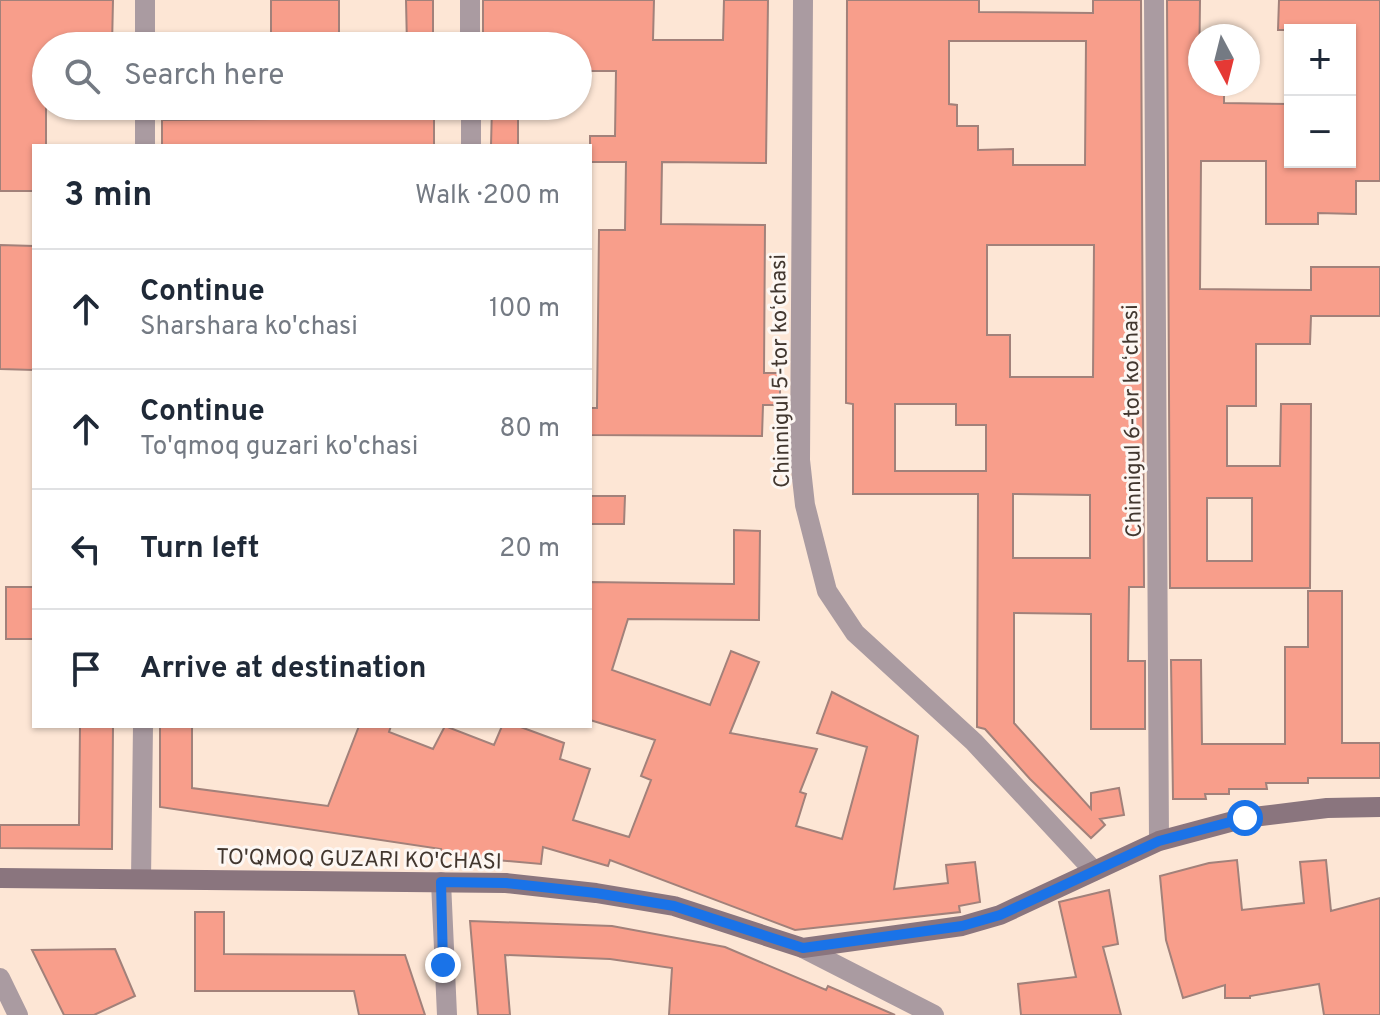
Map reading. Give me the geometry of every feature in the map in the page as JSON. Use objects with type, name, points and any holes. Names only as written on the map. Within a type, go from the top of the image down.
[{"type":"street","points":[[145,0],[145,32]]},
{"type":"street","points":[[470,0],[470,32]]},
{"type":"street","name":"Chinnigul 5-tor koʻchasi","points":[[803,0],[800,460],[805,505],[827,591],[855,633],[974,742],[1094,871]]},
{"type":"street","name":"Chinnigul 6-tor koʻchasi","points":[[1154,0],[1159,841]]},
{"type":"street","points":[[145,120],[145,144]]},
{"type":"street","points":[[471,120],[471,144]]},
{"type":"street","points":[[141,879],[143,728]]},
{"type":"street","points":[[803,948],[962,926],[1000,915],[1159,841],[1245,818],[1327,808],[1380,807]]},
{"type":"street","name":"TO'QMOQ GUZARI KO'CHASI","points":[[0,878],[506,883],[596,893],[674,906],[803,948],[934,1015]]},
{"type":"street","points":[[441,882],[447,1015]]},
{"type":"street","points":[[0,978],[18,1015]]},
{"type":"building","points":[[0,0],[113,0],[112,32],[32,32],[32,120],[46,120],[46,144],[32,144],[32,191],[0,191]]},
{"type":"building","points":[[271,0],[339,0],[339,32],[271,32]]},
{"type":"building","points":[[406,0],[433,0],[433,32],[407,32]]},
{"type":"building","points":[[483,0],[654,0],[653,40],[723,40],[724,0],[768,0],[766,163],[662,162],[661,224],[765,225],[764,373],[780,373],[780,405],[763,405],[762,436],[592,435],[592,408],[597,408],[599,230],[625,230],[626,162],[592,162],[590,136],[615,136],[616,71],[592,71],[592,32],[483,32]]},
{"type":"building","points":[[847,0],[979,0],[979,12],[1093,13],[1093,0],[1141,0],[1144,587],[1129,587],[1128,661],[1145,661],[1145,729],[1091,729],[1091,614],[1014,613],[1014,723],[1091,809],[1091,793],[1119,788],[1124,815],[1100,819],[1105,825],[1091,838],[1030,779],[985,729],[977,727],[978,494],[853,494],[853,404],[846,403]],"holes":[[[949,41],[1086,41],[1085,165],[1013,165],[1013,149],[978,150],[978,126],[957,126],[957,105],[949,104]],[[987,245],[1094,245],[1093,377],[1010,377],[1010,335],[987,335]],[[895,404],[956,404],[956,425],[986,425],[986,471],[895,471]],[[1013,494],[1090,495],[1090,558],[1013,558]]]},
{"type":"building","points":[[1167,0],[1200,0],[1200,24],[1188,24],[1188,96],[1224,96],[1224,103],[1284,104],[1284,168],[1356,168],[1356,24],[1284,24],[1284,30],[1278,30],[1279,0],[1380,0],[1380,181],[1356,181],[1356,214],[1318,213],[1318,224],[1266,224],[1266,161],[1201,161],[1200,289],[1311,290],[1311,267],[1380,267],[1380,316],[1311,316],[1310,344],[1256,344],[1256,406],[1227,406],[1227,466],[1280,466],[1281,404],[1311,404],[1310,588],[1170,588]],"holes":[[[1207,498],[1252,498],[1252,561],[1207,561]]]},
{"type":"building","points":[[162,120],[434,120],[434,144],[162,144]]},
{"type":"building","points":[[492,120],[518,120],[518,144],[491,144]]},
{"type":"building","points":[[0,245],[32,246],[32,370],[0,369]]},
{"type":"building","points":[[592,496],[625,496],[624,524],[592,524]]},
{"type":"building","points":[[734,530],[760,531],[759,620],[628,619],[612,670],[710,705],[731,651],[759,662],[730,733],[817,749],[800,792],[806,794],[796,826],[842,839],[867,747],[817,733],[832,692],[918,736],[894,889],[948,883],[946,865],[975,862],[980,902],[959,906],[960,912],[795,930],[610,860],[608,866],[543,847],[541,864],[440,855],[441,849],[160,807],[160,728],[192,728],[192,788],[328,806],[358,728],[390,728],[389,732],[433,749],[444,728],[494,745],[501,728],[523,728],[564,743],[560,759],[590,769],[573,820],[629,837],[651,780],[641,776],[655,740],[592,721],[592,582],[734,584]]},
{"type":"building","points":[[6,587],[32,587],[32,639],[6,639]]},
{"type":"building","points":[[1308,591],[1342,591],[1342,743],[1380,743],[1380,778],[1308,778],[1308,783],[1266,783],[1267,789],[1229,789],[1229,794],[1205,794],[1206,799],[1173,799],[1171,660],[1201,660],[1202,744],[1285,744],[1285,647],[1308,647]]},
{"type":"building","points":[[80,728],[113,728],[112,849],[0,848],[0,825],[79,825]]},
{"type":"building","points":[[1237,860],[1242,910],[1304,903],[1300,862],[1326,860],[1331,911],[1380,898],[1380,1015],[1324,1015],[1319,984],[1250,998],[1225,998],[1225,985],[1183,998],[1166,940],[1160,876],[1209,863]]},
{"type":"building","points":[[1109,890],[1118,944],[1103,947],[1121,1015],[1021,1015],[1018,984],[1076,977],[1059,902]]},
{"type":"building","points":[[195,912],[224,912],[224,954],[405,955],[425,1015],[359,1015],[354,991],[195,991]]},
{"type":"building","points":[[470,921],[612,926],[725,947],[826,990],[828,986],[895,1015],[669,1015],[672,968],[610,959],[505,955],[510,1015],[478,1015]]},
{"type":"building","points":[[115,949],[135,996],[94,1015],[64,1015],[32,950]]},
{"type":"route","points":[[443,965],[441,882],[506,883],[674,906],[803,948],[962,926],[1000,915],[1159,841],[1245,818]]}]
